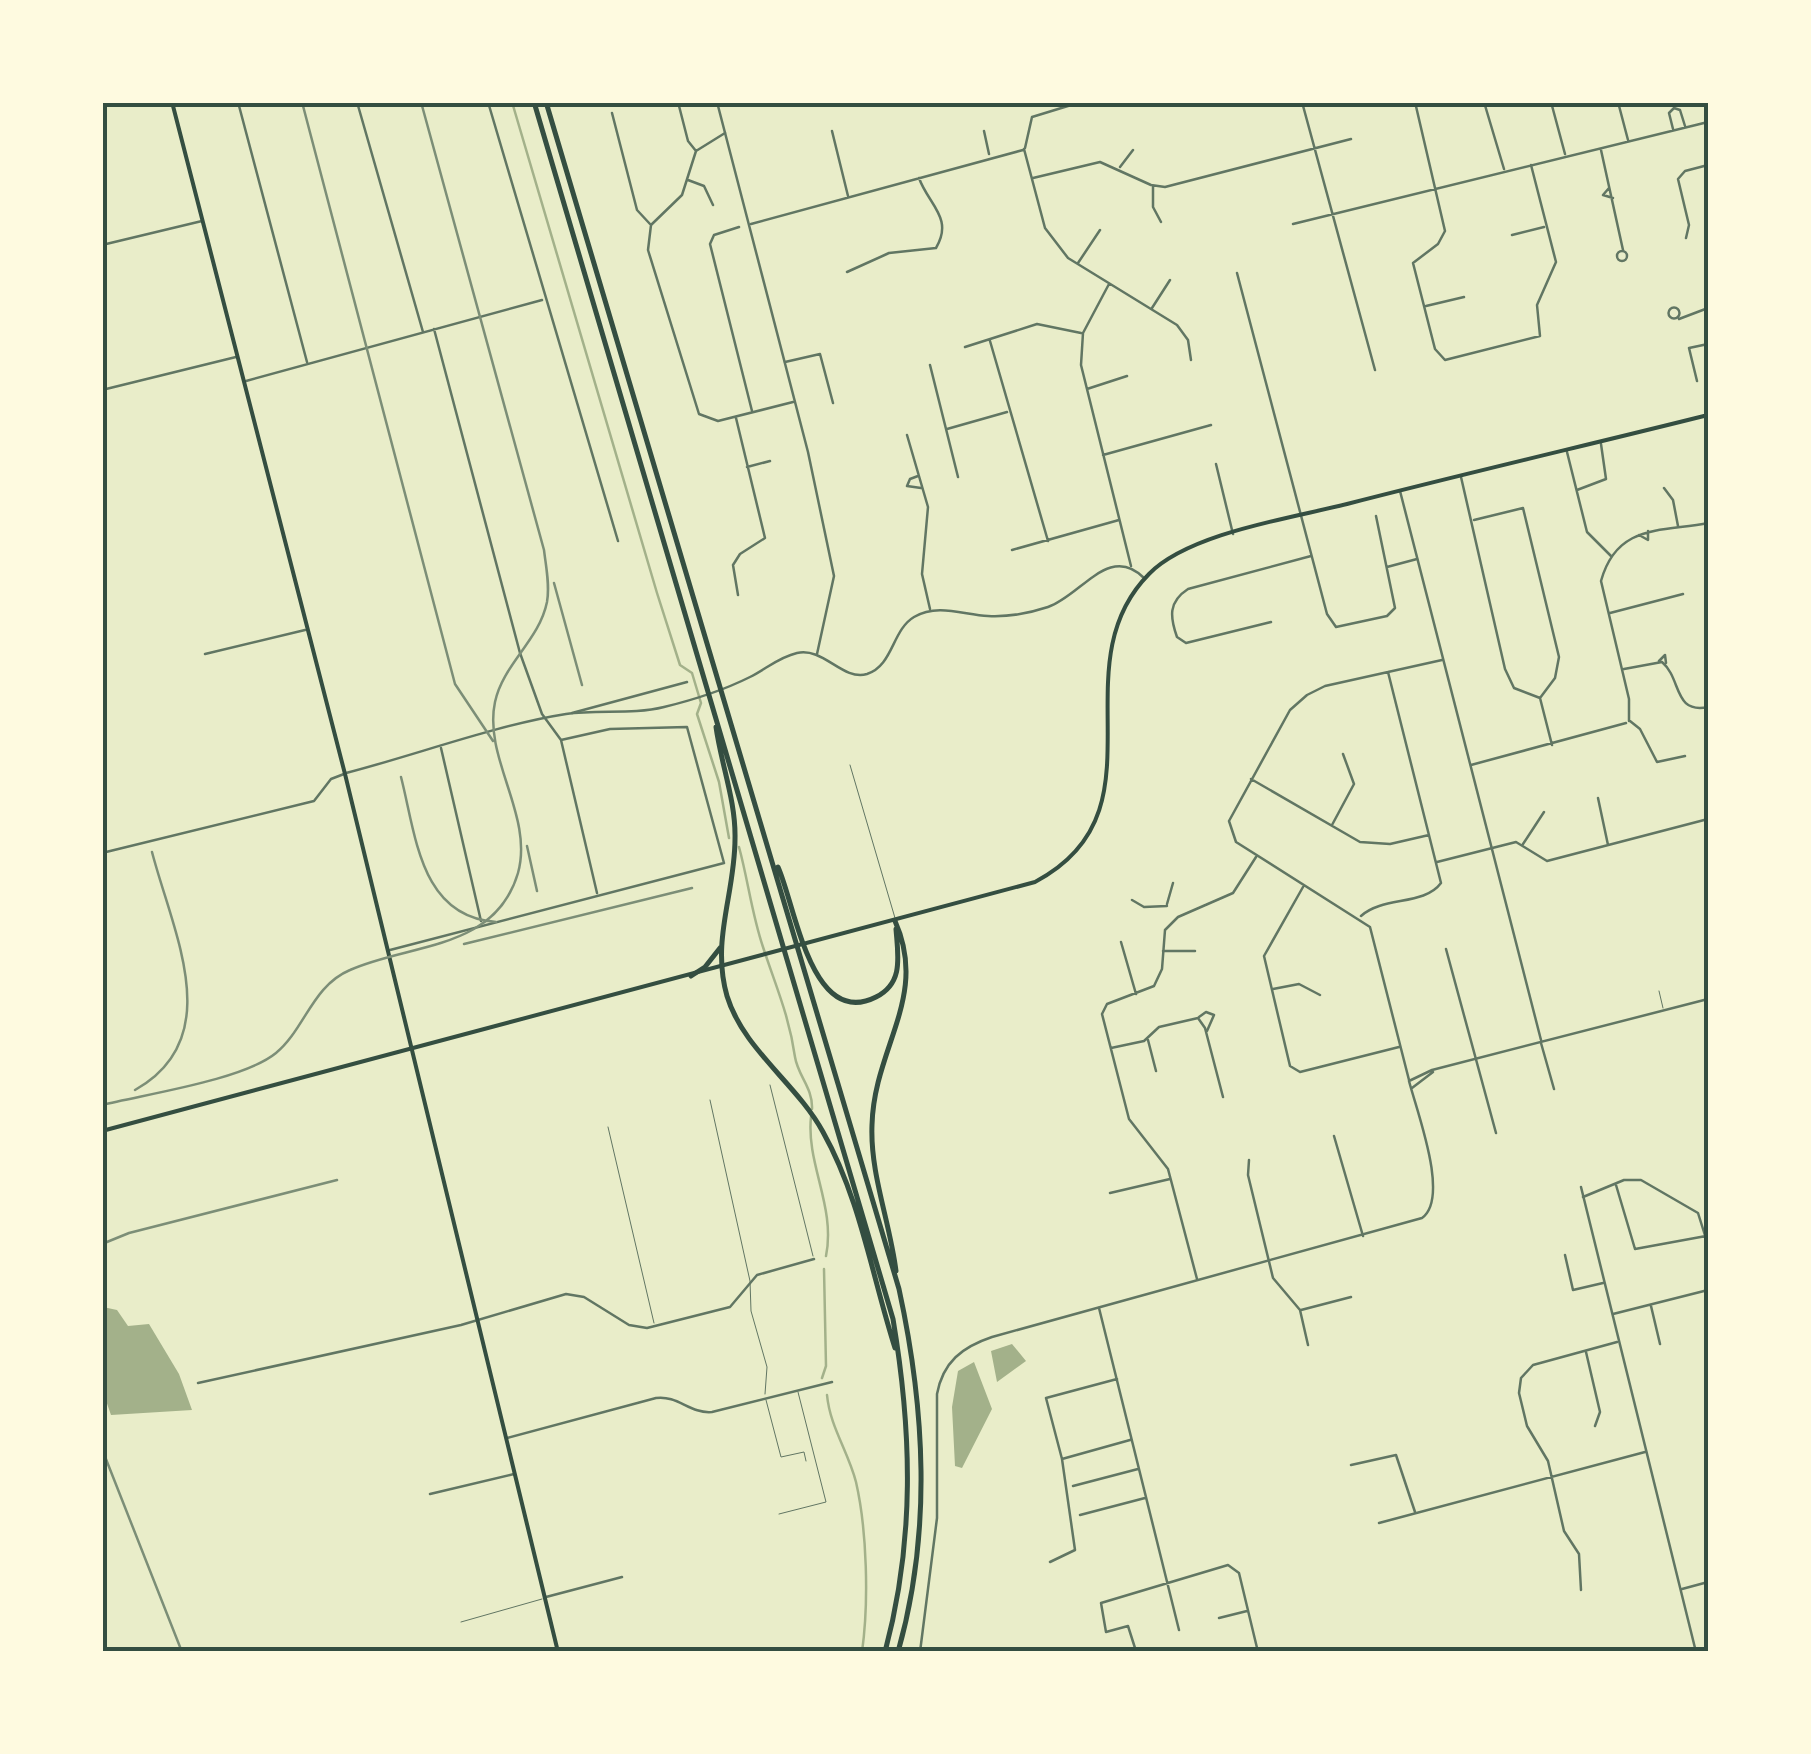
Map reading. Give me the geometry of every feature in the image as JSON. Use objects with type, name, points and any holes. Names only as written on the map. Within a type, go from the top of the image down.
[{"type":"highway","points":[[534,102],[885,1282],[901,1366],[909,1440],[902,1575],[886,1652]]},
{"type":"highway","points":[[546,102],[898,1288]]},
{"type":"highway","points":[[713,709],[734,817],[720,969],[739,1023],[820,1126],[847,1187],[901,1366]]},
{"type":"highway","points":[[770,848],[816,974],[836,997],[869,1000],[892,983],[900,961],[896,922]]},
{"type":"highway","points":[[896,922],[910,976],[878,1078],[872,1130],[918,1397],[922,1478],[914,1577],[898,1652]]},
{"type":"highway","points":[[691,976],[705,968],[721,945]]},
{"type":"main road","points":[[172,102],[345,774],[558,1652]]},
{"type":"main road","points":[[102,1130],[720,969],[1034,882],[1066,862],[1088,836],[1108,784],[1110,643],[1124,608],[1156,567],[1179,552],[1233,534],[1708,416]]},
{"type":"street","points":[[238,102],[307,364]]},
{"type":"street","points":[[357,102],[423,332]]},
{"type":"street","points":[[488,102],[618,541]]},
{"type":"street","points":[[678,102],[688,141],[696,151]]},
{"type":"street","points":[[717,102],[795,401],[834,576],[817,654]]},
{"type":"street","points":[[1081,102],[1032,117],[1024,149],[1049,236],[1059,251],[1077,264],[1182,329],[1191,360]]},
{"type":"street","points":[[1302,102],[1375,370]]},
{"type":"street","points":[[1414,102],[1445,231],[1438,244],[1413,263],[1440,358],[1452,360],[1540,336],[1538,305],[1556,262],[1532,164]]},
{"type":"street","points":[[1484,102],[1504,170]]},
{"type":"street","points":[[1551,102],[1565,157]]},
{"type":"street","points":[[1618,102],[1628,142]]},
{"type":"street","points":[[1673,130],[1669,113],[1674,108],[1682,112],[1685,128]]},
{"type":"street","points":[[612,113],[636,210],[651,225]]},
{"type":"street","points":[[1293,224],[1708,122]]},
{"type":"street","points":[[832,131],[849,197]]},
{"type":"street","points":[[984,132],[990,157]]},
{"type":"street","points":[[725,134],[696,151],[677,200],[651,225],[648,250],[695,405],[703,418],[718,421],[795,401]]},
{"type":"street","points":[[1033,178],[1093,162],[1120,168],[1153,186],[1166,187],[1351,138]]},
{"type":"street","points":[[1600,148],[1624,250]]},
{"type":"street","points":[[749,224],[1024,149]]},
{"type":"street","points":[[1120,168],[1132,150]]},
{"type":"street","points":[[1686,238],[1688,225],[1680,176],[1708,166]]},
{"type":"street","points":[[848,272],[889,253],[927,252],[939,244],[943,225],[937,204],[919,178]]},
{"type":"street","points":[[686,180],[704,186],[712,205]]},
{"type":"street","points":[[1153,186],[1153,207],[1161,222]]},
{"type":"street","points":[[1610,188],[1603,195],[1613,198]]},
{"type":"street","points":[[102,245],[202,222]]},
{"type":"street","points":[[1512,235],[1547,226]]},
{"type":"street","points":[[739,227],[714,235],[710,244],[752,412]]},
{"type":"street","points":[[1077,264],[1100,230]]},
{"type":"street","points":[[1237,273],[1311,556],[1332,624],[1339,628],[1386,616],[1395,608],[1376,516]]},
{"type":"street","points":[[1152,308],[1170,280]]},
{"type":"street","points":[[1109,284],[1082,333],[1086,389],[1131,566],[1144,579]]},
{"type":"street","points":[[1424,306],[1464,297]]},
{"type":"street","points":[[244,382],[544,299]]},
{"type":"street","points":[[1678,320],[1708,308]]},
{"type":"street","points":[[966,347],[1044,323],[1082,333]]},
{"type":"street","points":[[434,329],[520,653],[546,720],[561,740],[598,895]]},
{"type":"street","points":[[990,340],[1048,541]]},
{"type":"street","points":[[1696,381],[1689,348],[1708,344]]},
{"type":"street","points":[[784,362],[820,354],[832,402]]},
{"type":"street","points":[[102,390],[238,356]]},
{"type":"street","points":[[930,365],[958,477]]},
{"type":"street","points":[[1086,389],[1127,376]]},
{"type":"street","points":[[946,429],[1009,412]]},
{"type":"street","points":[[736,416],[765,536],[763,542],[740,554],[733,565],[738,595]]},
{"type":"street","points":[[1102,455],[1211,425]]},
{"type":"street","points":[[908,435],[928,511],[922,578],[931,611]]},
{"type":"street","points":[[1576,490],[1606,479],[1600,442]]},
{"type":"street","points":[[1566,450],[1587,532],[1612,556]]},
{"type":"street","points":[[747,467],[770,461]]},
{"type":"street","points":[[1216,464],[1233,534]]},
{"type":"street","points":[[1461,475],[1504,670],[1514,688],[1540,698]]},
{"type":"street","points":[[919,476],[910,479],[908,486],[922,488]]},
{"type":"street","points":[[1664,488],[1673,500],[1678,528]]},
{"type":"street","points":[[1400,490],[1554,1089]]},
{"type":"street","points":[[1473,520],[1523,508],[1559,658],[1555,678],[1540,698]]},
{"type":"street","points":[[1012,550],[1120,520]]},
{"type":"street","points":[[1628,720],[1631,708],[1601,580],[1612,556],[1647,529],[1708,523]]},
{"type":"street","points":[[1638,534],[1648,540],[1647,529]]},
{"type":"street","points":[[1271,622],[1182,642],[1171,616],[1175,600],[1188,589],[1311,556]]},
{"type":"street","points":[[1386,567],[1417,559]]},
{"type":"street","points":[[566,714],[652,709],[738,683],[792,654],[817,654],[854,674],[872,672],[884,662],[905,624],[931,611],[989,616],[1034,611],[1064,600],[1102,571],[1131,566]]},
{"type":"street","points":[[1609,614],[1683,594]]},
{"type":"street","points":[[204,654],[308,629]]},
{"type":"street","points":[[920,1652],[938,1518],[937,1394],[946,1368],[958,1352],[983,1340],[1099,1306],[1363,1236],[1416,1220],[1432,1209],[1435,1187],[1372,934],[1360,917],[1236,842],[1229,820],[1290,710],[1306,695],[1442,660]]},
{"type":"street","points":[[1622,670],[1662,662],[1684,704],[1708,707]]},
{"type":"street","points":[[1360,917],[1372,907],[1431,892],[1440,886],[1388,671]]},
{"type":"street","points":[[102,853],[314,801],[331,779],[345,774],[687,682]]},
{"type":"street","points":[[1540,698],[1552,745]]},
{"type":"street","points":[[1469,766],[1628,720]]},
{"type":"street","points":[[1628,720],[1643,734],[1657,762],[1685,756]]},
{"type":"street","points":[[388,950],[724,863],[687,727],[610,729],[561,740]]},
{"type":"street","points":[[440,748],[482,924]]},
{"type":"street","points":[[1330,827],[1354,784],[1343,754]]},
{"type":"street","points":[[1250,778],[1351,839],[1379,845],[1429,835]]},
{"type":"street","points":[[1598,798],[1608,845]]},
{"type":"street","points":[[1522,845],[1544,812]]},
{"type":"street","points":[[1436,862],[1511,842],[1522,845],[1540,860],[1708,820]]},
{"type":"street","points":[[1197,1279],[1172,1178],[1129,1119],[1102,1010],[1108,1004],[1136,996],[1158,980],[1162,936],[1178,917],[1233,893],[1257,856]]},
{"type":"street","points":[[1167,906],[1174,883]]},
{"type":"street","points":[[1305,884],[1266,950],[1290,1066],[1297,1072],[1400,1046]]},
{"type":"street","points":[[1132,900],[1144,907],[1167,906],[1178,917]]},
{"type":"street","points":[[1121,942],[1136,996]]},
{"type":"street","points":[[1446,949],[1496,1133]]},
{"type":"street","points":[[1162,952],[1195,951]]},
{"type":"street","points":[[1272,989],[1299,984],[1320,994]]},
{"type":"street","points":[[1409,1081],[1443,1067],[1708,999]]},
{"type":"street","points":[[1110,1048],[1148,1038],[1160,1027],[1198,1018],[1206,1012],[1214,1015],[1206,1030]]},
{"type":"street","points":[[1198,1018],[1206,1030],[1222,1097]]},
{"type":"street","points":[[1148,1038],[1156,1071]]},
{"type":"street","points":[[1411,1089],[1443,1067]]},
{"type":"street","points":[[1334,1136],[1363,1236]]},
{"type":"street","points":[[1249,1160],[1248,1175],[1269,1261],[1277,1286],[1300,1310],[1308,1345]]},
{"type":"street","points":[[1110,1194],[1172,1178]]},
{"type":"street","points":[[1583,1198],[1616,1183],[1646,1181],[1698,1213],[1708,1245]]},
{"type":"street","points":[[1616,1183],[1630,1242],[1638,1251],[1706,1236]]},
{"type":"street","points":[[1581,1187],[1696,1652]]},
{"type":"street","points":[[1564,1255],[1573,1290],[1604,1283]]},
{"type":"street","points":[[198,1383],[476,1319],[566,1294],[584,1297],[629,1326],[655,1326],[730,1307],[742,1299],[750,1281],[814,1259]]},
{"type":"street","points":[[1612,1314],[1708,1290]]},
{"type":"street","points":[[1300,1310],[1351,1297]]},
{"type":"street","points":[[1650,1305],[1660,1344]]},
{"type":"street","points":[[1099,1306],[1179,1630]]},
{"type":"street","points":[[1581,1590],[1579,1554],[1564,1530],[1547,1458],[1530,1436],[1519,1393],[1521,1378],[1533,1365],[1618,1341]]},
{"type":"street","points":[[1586,1350],[1600,1412],[1595,1426]]},
{"type":"street","points":[[1050,1562],[1074,1550],[1062,1460],[1045,1402],[1048,1396],[1117,1379]]},
{"type":"street","points":[[506,1438],[656,1398],[672,1398],[703,1413],[832,1382]]},
{"type":"street","points":[[1062,1460],[1132,1440]]},
{"type":"street","points":[[1378,1523],[1645,1452]]},
{"type":"street","points":[[1351,1465],[1396,1455],[1416,1513]]},
{"type":"street","points":[[1073,1486],[1139,1468]]},
{"type":"street","points":[[430,1494],[514,1474]]},
{"type":"street","points":[[1080,1515],[1146,1498]]},
{"type":"street","points":[[1135,1648],[1128,1626],[1106,1632],[1101,1603],[1168,1580],[1233,1566],[1258,1652]]},
{"type":"street","points":[[544,1597],[622,1577]]},
{"type":"street","points":[[1680,1589],[1708,1582]]},
{"type":"street","points":[[1219,1618],[1248,1611]]},
{"type":"lane","points":[[739,227],[749,224]]},
{"type":"lane","points":[[850,765],[896,922]]},
{"type":"lane","points":[[1659,991],[1664,1010]]},
{"type":"lane","points":[[770,1085],[814,1259]]},
{"type":"lane","points":[[710,1100],[750,1281],[751,1311],[767,1367],[766,1400],[781,1457],[804,1452],[806,1461]]},
{"type":"lane","points":[[608,1127],[655,1326]]},
{"type":"lane","points":[[779,1514],[826,1502],[798,1392]]},
{"type":"lane","points":[[461,1622],[544,1597]]},
{"type":"shaded area","points":[[103,1307],[117,1310],[128,1326],[149,1324],[179,1374],[192,1410],[111,1415],[103,1392]]},
{"type":"shaded area","points":[[1012,1344],[1026,1361],[997,1382],[991,1351]]},
{"type":"shaded area","points":[[974,1362],[992,1409],[962,1468],[955,1466],[952,1407],[958,1371]]},
{"type":"waterway","points":[[512,102],[657,593],[680,665],[692,673],[701,703],[697,714],[719,782],[729,838]]},
{"type":"waterway","points":[[739,847],[759,935],[812,1109]]},
{"type":"waterway","points":[[811,1117],[813,1152],[827,1220],[826,1256]]},
{"type":"waterway","points":[[822,1378],[826,1366],[824,1269]]},
{"type":"waterway","points":[[827,1395],[856,1482],[863,1522],[866,1589],[862,1652]]},
{"type":"railway","points":[[302,102],[455,684],[493,741]]},
{"type":"railway","points":[[102,1105],[218,1078],[261,1063],[286,1043],[326,986],[337,977],[374,961],[471,931],[507,898],[518,873],[519,830],[496,744],[495,702],[505,676],[543,616],[548,596],[547,569],[421,102]]},
{"type":"railway","points":[[554,583],[582,685]]},
{"type":"railway","points":[[401,777],[418,847],[436,889],[451,905],[471,917],[496,922]]},
{"type":"railway","points":[[527,846],[537,891]]},
{"type":"railway","points":[[135,1090],[163,1068],[180,1042],[187,1013],[180,949],[152,852]]},
{"type":"railway","points":[[464,944],[692,888]]},
{"type":"railway","points":[[102,1244],[129,1233],[337,1180]]},
{"type":"railway","points":[[102,1449],[182,1652]]}]
